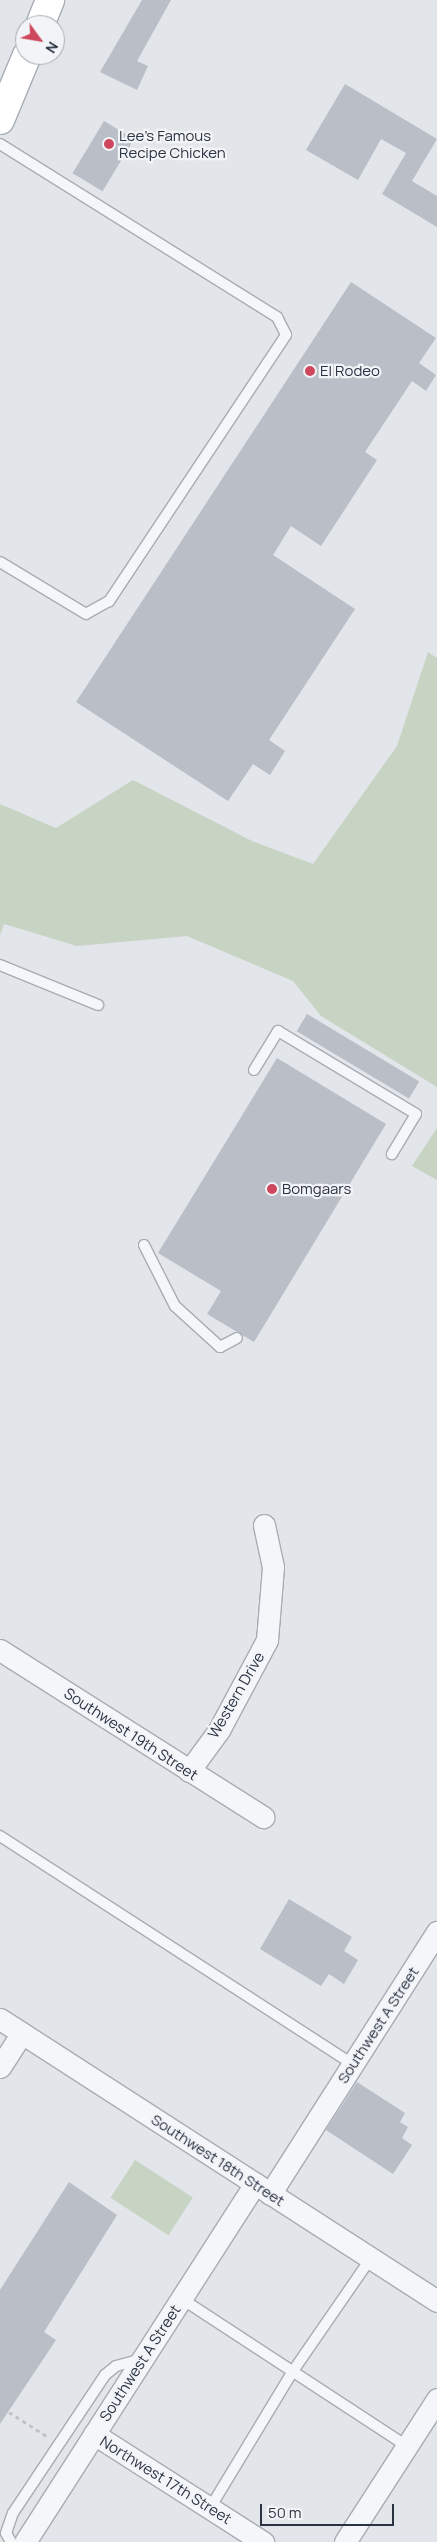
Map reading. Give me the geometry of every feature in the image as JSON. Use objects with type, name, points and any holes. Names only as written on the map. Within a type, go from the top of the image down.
[{"type":"main road","points":[[44,15],[50,0]]},
{"type":"main road","points":[[0,120],[23,65]]},
{"type":"street","name":"Western Drive","points":[[189,1771],[219,1730],[267,1640],[273,1567],[264,1525]]},
{"type":"street","name":"Southwest 19th Street","points":[[0,1650],[263,1817]]},
{"type":"street","name":"Southwest A Street","points":[[25,2542],[182,2299],[353,2064],[437,1932]]},
{"type":"street","name":"Southwest 18th Street","points":[[0,2019],[437,2301]]},
{"type":"street","points":[[0,2067],[22,2034]]},
{"type":"street","points":[[346,2542],[437,2399]]},
{"type":"street","name":"Northwest 17th Street","points":[[94,2434],[263,2542]]},
{"type":"lane","points":[[0,144],[277,317],[286,335],[109,601],[86,614],[0,562]]},
{"type":"lane","points":[[0,966],[98,1005]]},
{"type":"lane","points":[[254,1070],[278,1030],[400,1104],[416,1114],[392,1154]]},
{"type":"lane","points":[[144,1245],[158,1278],[175,1306],[220,1347],[237,1338]]},
{"type":"lane","points":[[0,1836],[353,2064]]},
{"type":"lane","points":[[210,2508],[293,2372],[371,2258]]},
{"type":"lane","points":[[182,2299],[407,2446]]},
{"type":"lane","points":[[11,2542],[6,2533],[13,2513],[105,2375],[116,2366],[143,2359]]},
{"type":"path","points":[[8,2412],[58,2444]]},
{"type":"green space","points":[[428,652],[437,658],[437,1087],[321,1016],[293,981],[187,936],[77,946],[4,924],[0,935],[0,804],[56,828],[133,780],[252,841],[313,864],[397,746]]},
{"type":"green space","points":[[437,1128],[437,1180],[412,1166]]},
{"type":"green space","points":[[135,2160],[193,2198],[168,2235],[110,2198]]},
{"type":"building","points":[[142,0],[171,0],[137,61],[148,66],[137,90],[100,72]]},
{"type":"building","points":[[345,84],[437,139],[412,181],[437,196],[437,227],[382,194],[406,153],[381,139],[358,180],[306,150]]},
{"type":"building","points":[[104,121],[134,139],[103,191],[73,173]]},
{"type":"building","points":[[351,282],[436,338],[419,363],[436,375],[426,391],[412,381],[365,452],[377,460],[321,546],[291,526],[273,555],[355,609],[269,740],[285,751],[270,775],[253,764],[228,801],[76,702]]},
{"type":"building","points":[[307,1014],[419,1081],[409,1099],[297,1031]]},
{"type":"building","name":"Bomgaars","points":[[277,1058],[386,1124],[254,1342],[207,1314],[221,1291],[158,1253]]},
{"type":"building","points":[[289,1899],[352,1937],[344,1951],[358,1960],[344,1984],[329,1974],[321,1986],[260,1949]]},
{"type":"building","points":[[357,2082],[405,2113],[400,2122],[408,2127],[402,2138],[412,2145],[393,2174],[326,2130]]},
{"type":"building","points":[[69,2182],[117,2215],[44,2332],[56,2340],[0,2424],[0,2290]]},
{"type":"place","name":"Lee's Famous Recipe Chicken","points":[[109,144]]},
{"type":"place","name":"El Rodeo","points":[[310,371]]},
{"type":"place","name":"Bomgaars","points":[[272,1189]]}]
